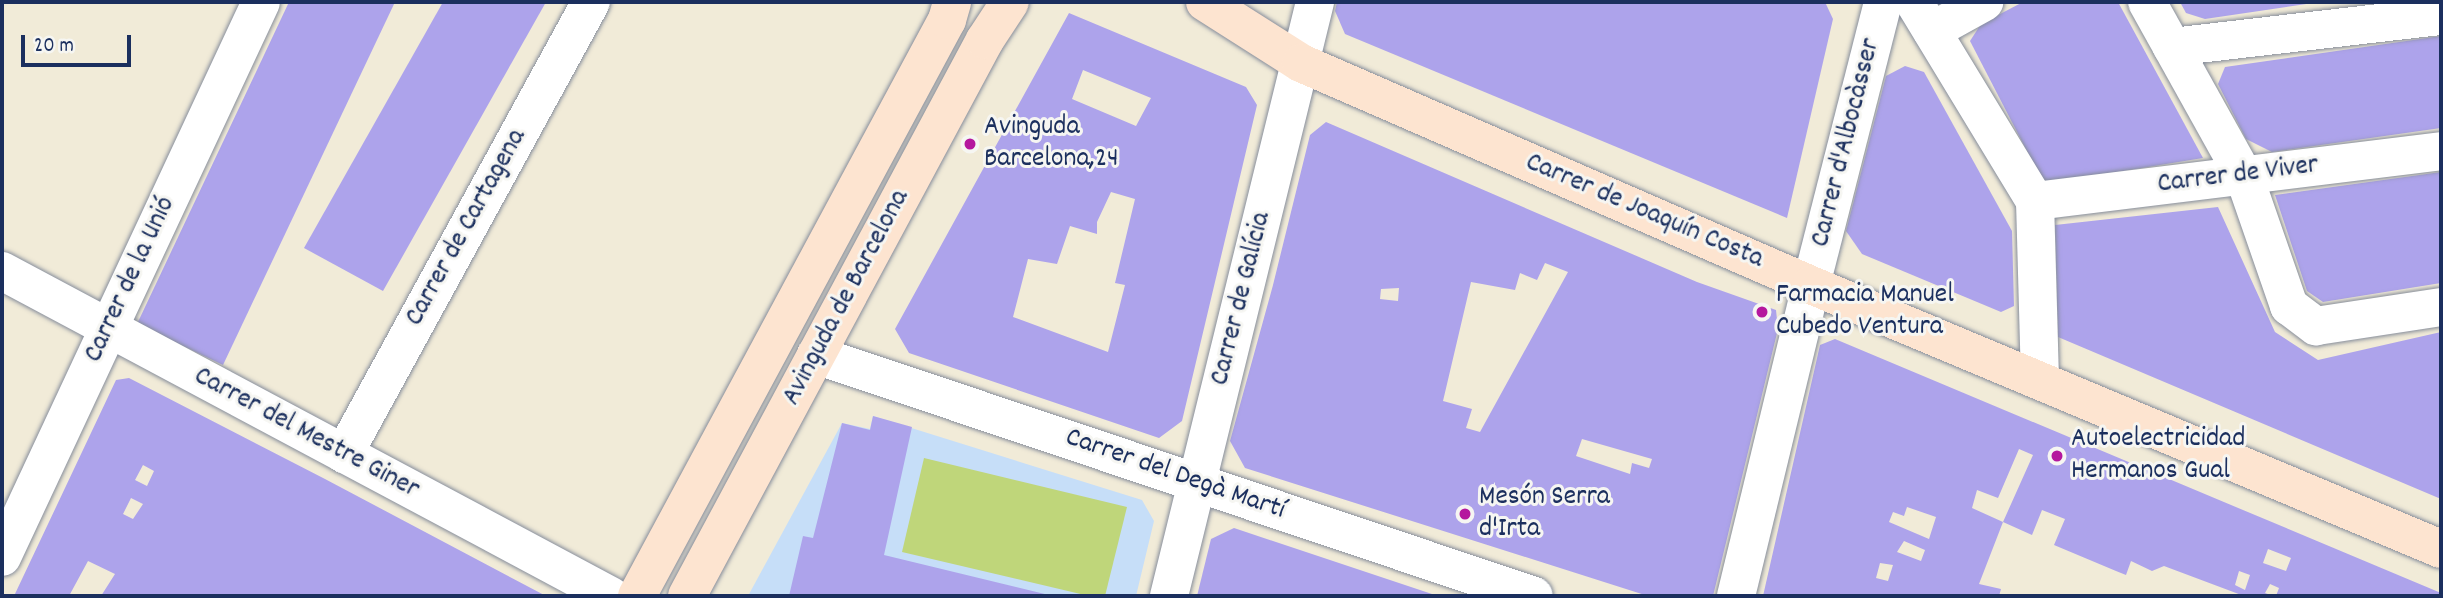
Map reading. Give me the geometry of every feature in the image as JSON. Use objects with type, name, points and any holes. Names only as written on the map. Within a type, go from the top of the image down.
[{"type":"street","name":"Carrer de la Unió","points":[[2,557],[261,2]]},
{"type":"street","name":"Carrer de Cartagena","points":[[344,454],[591,2]]},
{"type":"street","name":"Avinguda de Barcelona","points":[[637,596],[947,20],[952,2]]},
{"type":"street","name":"Avinguda de Barcelona","points":[[687,596],[985,40],[1010,2]]},
{"type":"street","name":"Carrer de Joaquín Costa","points":[[1205,2],[1300,64],[1811,285],[2441,549]]},
{"type":"street","name":"Carrer de Galícia","points":[[1169,596],[1315,2]]},
{"type":"street","name":"Carrer d'Albocàsser","points":[[1736,596],[1883,2]]},
{"type":"street","points":[[1984,2],[1923,16],[2035,201],[2040,380]]},
{"type":"street","points":[[2147,2],[2244,176],[2290,306],[2316,326],[2441,307]]},
{"type":"street","points":[[2172,47],[2441,16]]},
{"type":"street","name":"Carrer de Viver","points":[[2035,201],[2441,151]]},
{"type":"street","name":"Carrer del Mestre Giner","points":[[2,271],[611,596]]},
{"type":"street","name":"Carrer del Degà Martí","points":[[816,355],[1197,482],[1513,593]]},
{"type":"shaded area","points":[[873,416],[1142,500],[1154,521],[1136,596],[748,596],[842,423],[870,429]]},
{"type":"green space","points":[[924,458],[1127,507],[1105,596],[1089,596],[902,552]]},
{"type":"building","points":[[289,2],[395,2],[223,365],[137,324]]},
{"type":"building","points":[[443,2],[546,2],[383,291],[304,248]]},
{"type":"building","points":[[1337,2],[1825,2],[1833,19],[1787,218],[1345,34],[1335,11]]},
{"type":"building","points":[[2023,2],[2118,2],[2203,158],[2044,184],[1970,41],[1981,24]]},
{"type":"building","points":[[2180,2],[2313,3],[2205,19],[2186,13]]},
{"type":"building","points":[[1069,13],[1246,87],[1257,105],[1182,421],[1159,438],[909,353],[895,329]],"holes":[[[1083,70],[1151,98],[1136,126],[1072,99]],[[1111,192],[1135,199],[1115,283],[1125,285],[1108,352],[1013,317],[1028,259],[1057,264],[1070,226],[1097,234],[1097,222]]]},
{"type":"building","points":[[2441,36],[2441,128],[2272,152],[2246,139],[2218,84],[2225,67]]},
{"type":"building","points":[[1905,66],[1924,72],[2012,231],[2014,306],[2001,312],[1862,254],[1846,231],[1886,76]]},
{"type":"building","points":[[1326,122],[1697,282],[1776,310],[1778,329],[1713,596],[1648,596],[1245,468],[1230,441],[1273,285],[1310,135]],"holes":[[[1545,263],[1568,272],[1480,432],[1466,428],[1472,409],[1443,401],[1471,282],[1515,290],[1520,273],[1537,280]],[[1399,288],[1398,301],[1380,299],[1381,289]],[[1582,439],[1652,459],[1649,468],[1632,463],[1630,474],[1576,456]]]},
{"type":"building","points":[[2441,172],[2441,283],[2323,302],[2307,291],[2275,195]]},
{"type":"building","points":[[2218,207],[2275,332],[2318,360],[2441,332],[2441,499],[2058,337],[2055,225]]},
{"type":"building","points":[[1835,339],[2441,593],[2441,596],[2276,596],[2279,588],[2270,584],[2265,593],[2273,596],[2244,596],[2164,566],[2152,571],[2131,561],[2126,575],[2054,545],[2065,519],[2042,510],[2032,535],[2003,522],[1979,584],[2001,589],[1999,596],[1763,596],[1820,345]],"holes":[[[2019,449],[2033,455],[2003,522],[1972,508],[1977,490],[1998,498]],[[1907,507],[1936,517],[1929,539],[1889,522],[1893,512],[1904,516]],[[1904,541],[1925,550],[1921,561],[1897,552]],[[2268,549],[2291,558],[2286,571],[2263,563]],[[1880,563],[1893,565],[1888,581],[1876,578]],[[2239,571],[2250,575],[2245,590],[2235,585]]]},
{"type":"building","points":[[129,378],[546,596],[101,596],[115,574],[88,561],[69,596],[14,596],[116,380]],"holes":[[[143,465],[154,471],[147,486],[135,480]],[[131,498],[143,504],[133,519],[123,514]]]},
{"type":"building","points":[[873,416],[912,427],[884,555],[1053,596],[789,596],[803,536],[813,538],[842,423],[870,430]]},
{"type":"building","points":[[1234,528],[1438,596],[1197,596],[1211,539]]},
{"type":"place","name":"Avinguda Barcelona,24","points":[[970,144]]},
{"type":"place","name":"Farmacia Manuel Cubedo Ventura","points":[[1762,312]]},
{"type":"place","name":"Autoelectricidad Hermanos Gual","points":[[2057,456]]},
{"type":"place","name":"Mesón Serra d'Irta","points":[[1465,514]]}]
